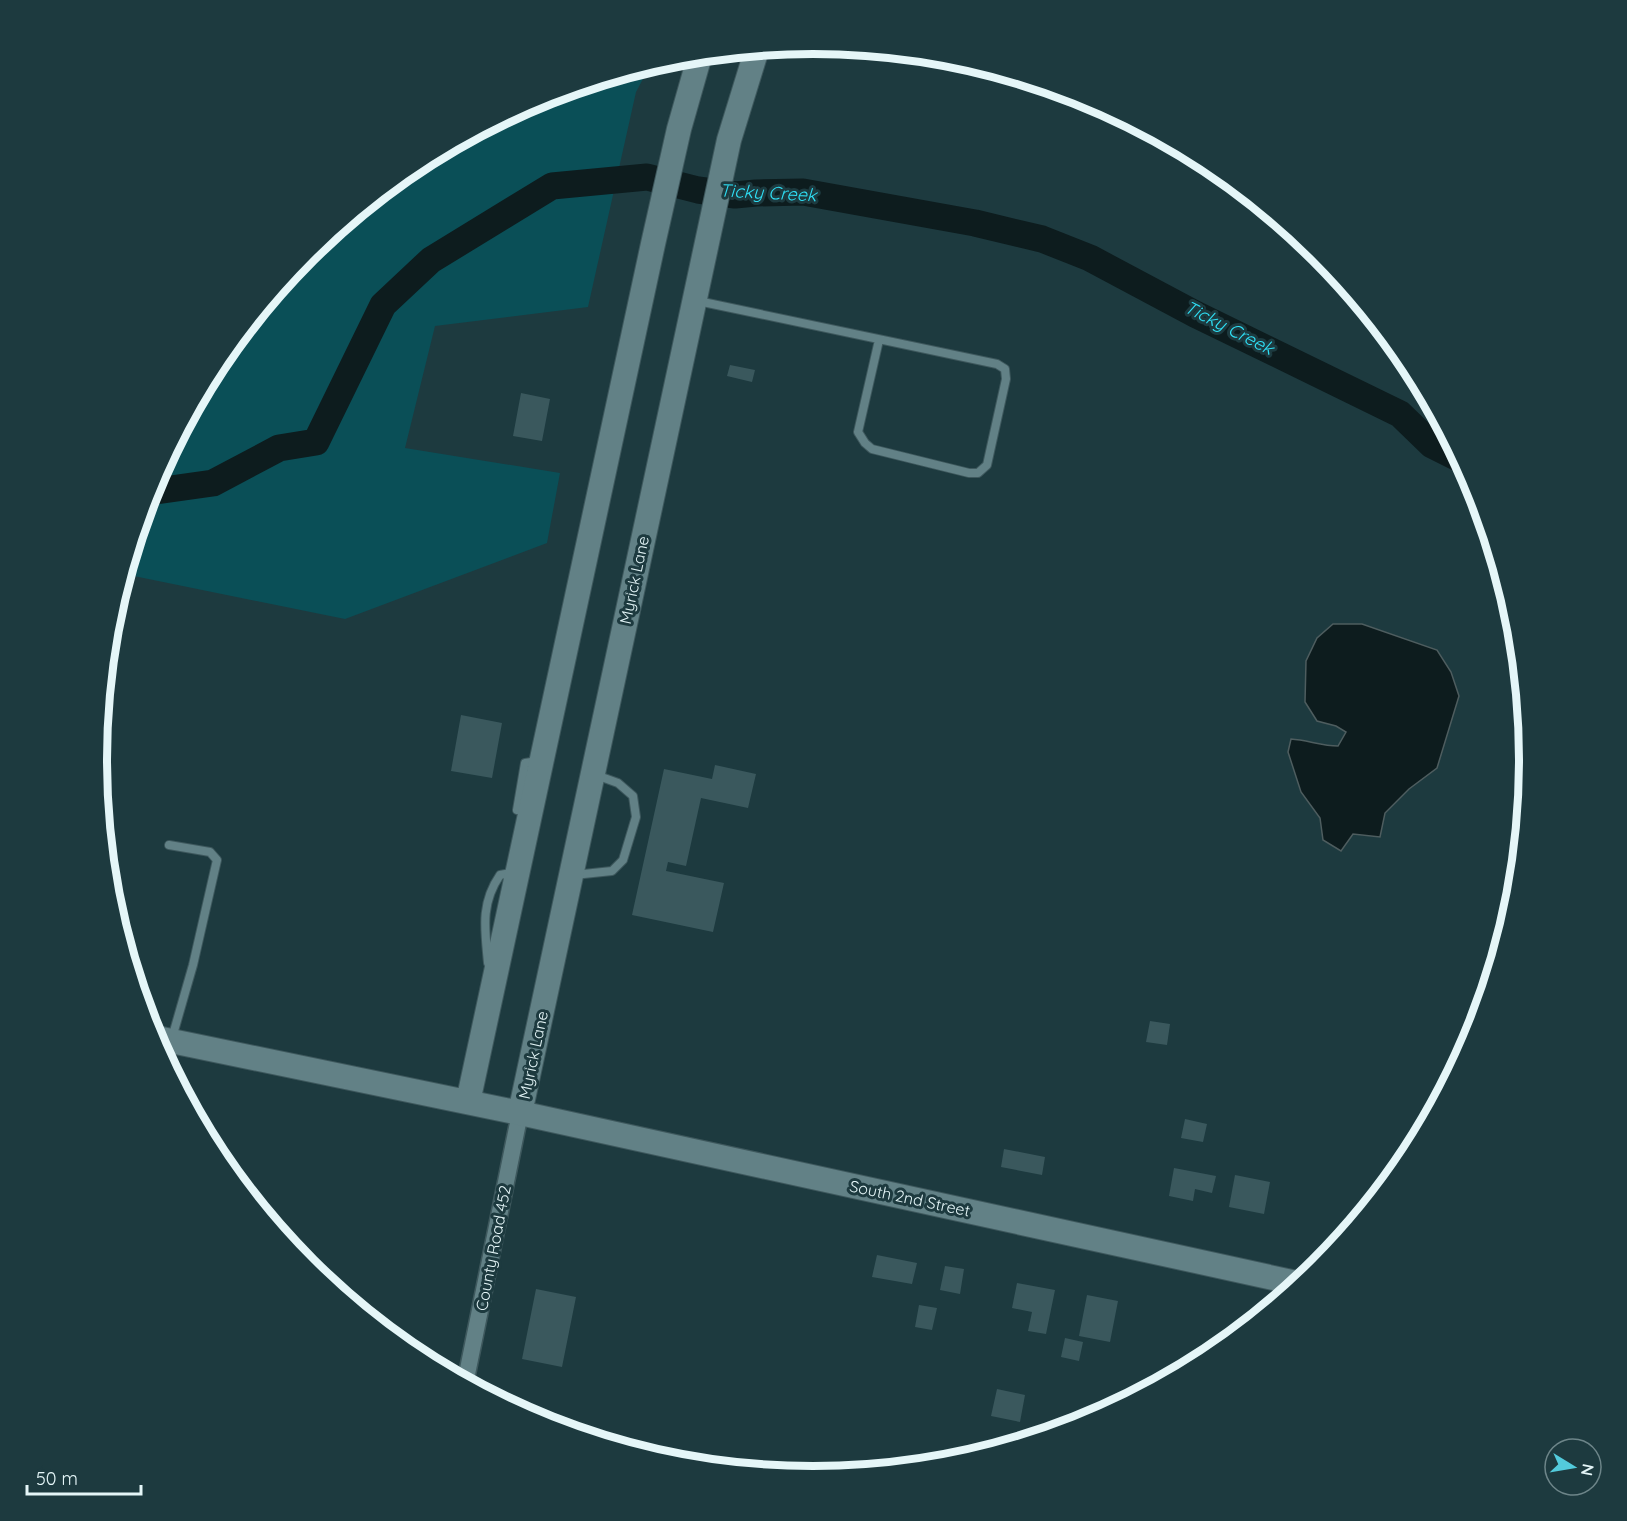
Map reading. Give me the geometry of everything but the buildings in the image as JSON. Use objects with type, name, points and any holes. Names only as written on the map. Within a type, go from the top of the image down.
[{"type":"street","name":"Myrick Lane","points":[[520,1113],[729,140],[755,57]]},
{"type":"street","points":[[468,1102],[653,244],[679,129],[697,64]]},
{"type":"street","name":"South 2nd Street","points":[[165,1040],[520,1113],[1290,1282]]},
{"type":"street","name":"County Road 452","points":[[467,1376],[520,1113]]},
{"type":"lane","points":[[694,300],[879,339],[997,364],[1005,369],[1006,379],[987,465],[978,473],[969,473],[872,449],[865,443],[858,432],[879,339]]},
{"type":"lane","points":[[517,810],[525,763],[534,760],[542,761]]},
{"type":"lane","points":[[571,875],[612,871],[623,860],[636,817],[633,795],[618,783],[592,774]]},
{"type":"lane","points":[[163,1036],[193,965],[217,860],[210,852],[169,844]]},
{"type":"shaded area","points":[[645,75],[636,92],[588,307],[435,326],[405,448],[560,473],[547,543],[345,619],[132,576],[144,533],[161,490],[202,407],[253,330],[282,295],[348,229],[383,200],[421,173],[501,127],[586,91]]},
{"type":"shaded area","points":[[1333,624],[1362,624],[1437,650],[1451,672],[1459,696],[1437,768],[1409,789],[1385,813],[1380,837],[1353,834],[1341,851],[1323,840],[1320,818],[1301,792],[1288,752],[1291,739],[1338,746],[1346,732],[1336,726],[1317,721],[1305,702],[1306,661],[1317,638]]},
{"type":"waterway","name":"Ticky Creek","points":[[161,490],[213,483],[279,448],[316,442],[383,305],[431,260],[552,186],[647,177],[698,190],[735,195],[803,192],[975,223],[1042,239],[1090,258],[1195,314],[1400,414],[1432,445],[1450,454]]}]
